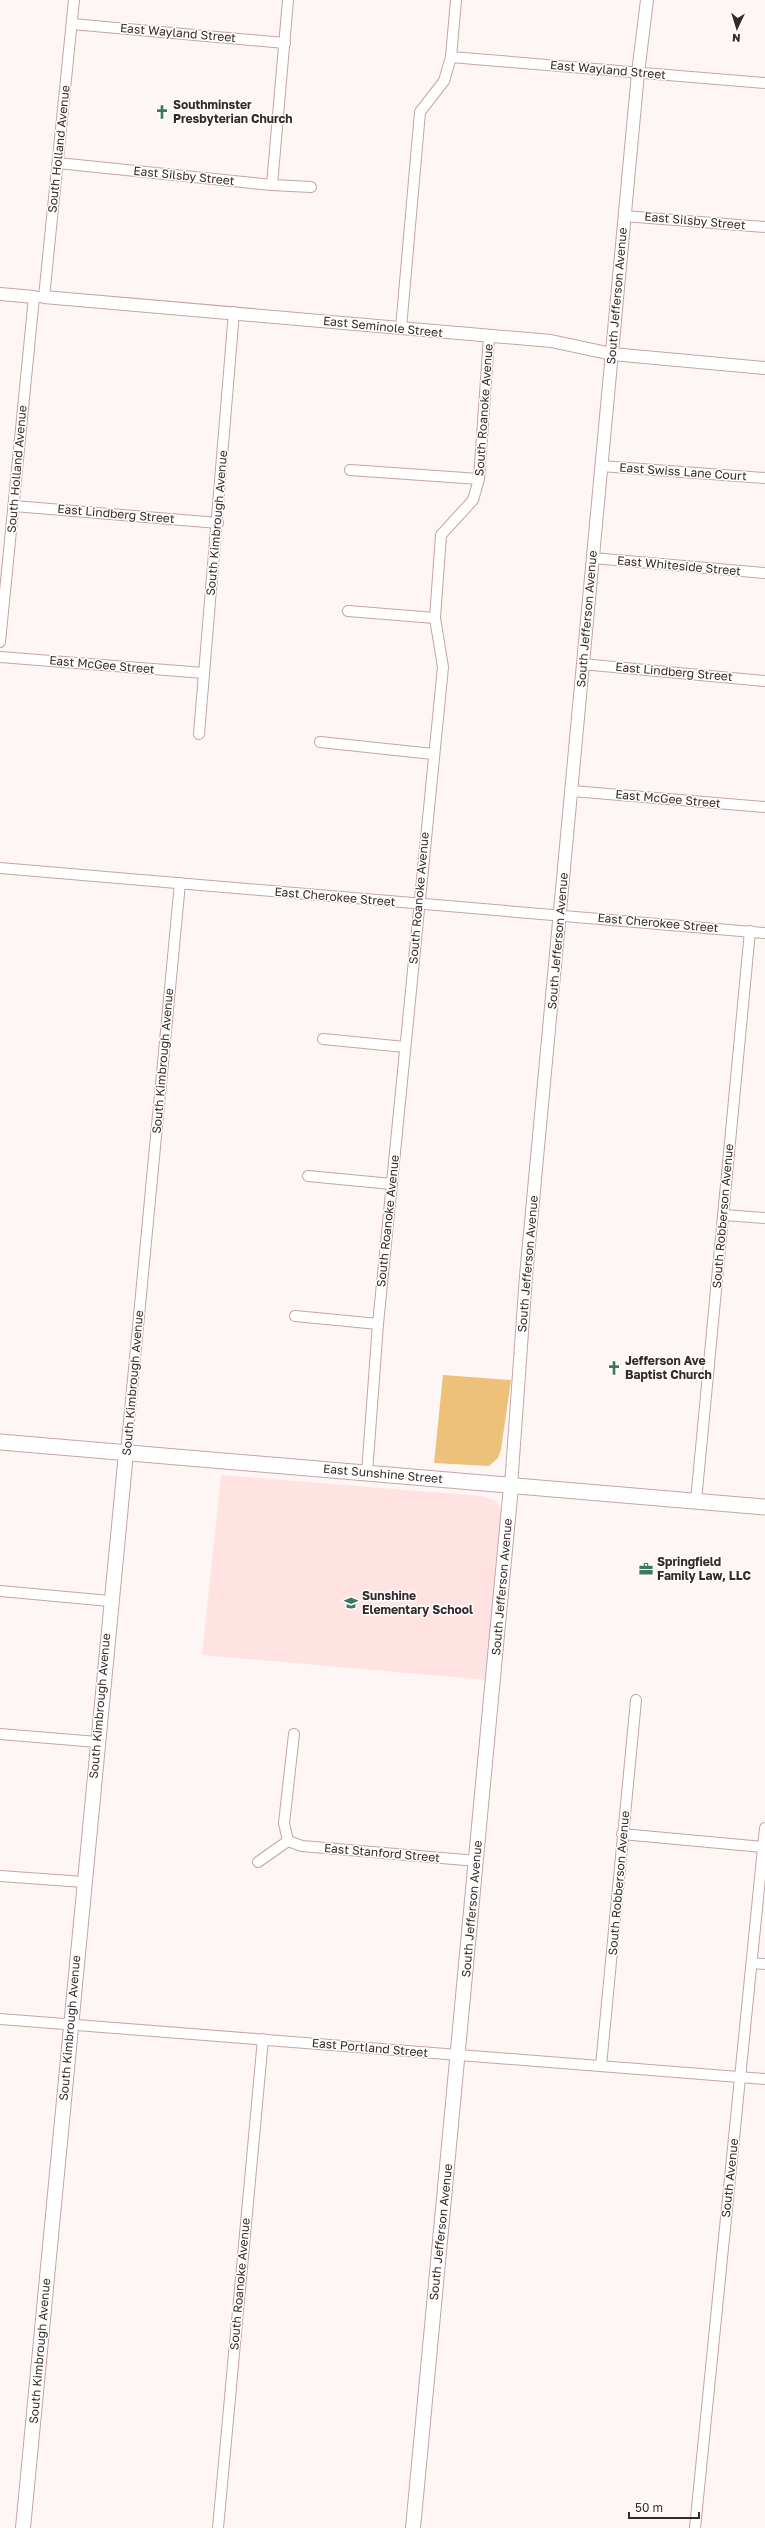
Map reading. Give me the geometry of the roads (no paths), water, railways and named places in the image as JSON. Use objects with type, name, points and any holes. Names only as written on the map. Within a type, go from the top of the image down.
[{"type":"main road","name":"East Sunshine Street","points":[[0,1442],[765,1507]]},
{"type":"main road","name":"South Kimbrough Avenue","points":[[23,2528],[110,1601],[126,1453]]},
{"type":"main road","name":"South Jefferson Avenue","points":[[413,2528],[477,1861],[511,1486]]},
{"type":"street","name":"South Holland Avenue","points":[[0,642],[14,506],[39,297],[58,163],[74,0]]},
{"type":"street","points":[[272,185],[288,0]]},
{"type":"street","points":[[401,328],[420,112],[444,81],[451,57],[456,0]]},
{"type":"street","name":"South Jefferson Avenue","points":[[511,1486],[526,1276],[572,791],[582,664],[624,216],[638,73],[647,0]]},
{"type":"street","name":"East Wayland Street","points":[[72,24],[285,43]]},
{"type":"street","name":"East Wayland Street","points":[[451,57],[765,84]]},
{"type":"street","name":"East Silsby Street","points":[[58,163],[272,185],[311,187]]},
{"type":"street","name":"East Silsby Street","points":[[624,216],[765,227]]},
{"type":"street","name":"East Seminole Street","points":[[0,294],[234,312],[489,337],[551,341],[612,354],[765,368]]},
{"type":"street","name":"South Kimbrough Avenue","points":[[199,734],[218,523],[234,312]]},
{"type":"street","name":"South Roanoke Avenue","points":[[367,1473],[378,1324],[406,1047],[418,904],[443,667],[435,618],[441,535],[473,500],[479,479],[489,337]]},
{"type":"street","name":"East Swiss Lane Court","points":[[601,466],[765,478]]},
{"type":"street","points":[[350,470],[479,479]]},
{"type":"street","name":"East Lindberg Street","points":[[14,506],[218,523]]},
{"type":"street","name":"East Whiteside Street","points":[[592,558],[765,573]]},
{"type":"street","points":[[348,611],[435,618]]},
{"type":"street","name":"East McGee Street","points":[[0,657],[204,673]]},
{"type":"street","name":"East Lindberg Street","points":[[582,664],[765,681]]},
{"type":"street","points":[[320,742],[433,754]]},
{"type":"street","name":"East McGee Street","points":[[572,791],[765,807]]},
{"type":"street","name":"East Cherokee Street","points":[[0,868],[765,933]]},
{"type":"street","name":"South Kimbrough Avenue","points":[[126,1453],[180,883]]},
{"type":"street","name":"South Robberson Avenue","points":[[696,1501],[750,931]]},
{"type":"street","points":[[323,1039],[406,1047]]},
{"type":"street","points":[[308,1176],[392,1184]]},
{"type":"street","points":[[724,1215],[765,1218]]},
{"type":"street","points":[[295,1316],[378,1324]]},
{"type":"street","points":[[0,1591],[110,1601]]},
{"type":"street","name":"South Robberson Avenue","points":[[601,2066],[636,1700]]},
{"type":"street","points":[[0,1734],[97,1742]]},
{"type":"street","points":[[258,1862],[288,1841],[284,1824],[294,1734]]},
{"type":"street","name":"South Avenue","points":[[695,2528],[765,1828]]},
{"type":"street","points":[[622,1834],[763,1846]]},
{"type":"street","name":"East Stanford Street","points":[[288,1841],[302,1846],[477,1861]]},
{"type":"street","points":[[0,1876],[84,1882]]},
{"type":"street","points":[[752,1963],[765,1964]]},
{"type":"street","name":"East Portland Street","points":[[0,2018],[765,2079]]},
{"type":"street","name":"South Roanoke Avenue","points":[[218,2528],[263,2039]]},
{"type":"place","name":"Southminster Presbyterian Church","points":[[162,112]]},
{"type":"place","name":"Jefferson Ave Baptist Church","points":[[614,1368]]},
{"type":"place","name":"Springfield Family Law, LLC","points":[[646,1569]]},
{"type":"place","name":"Sunshine Elementary School","points":[[351,1603]]}]
